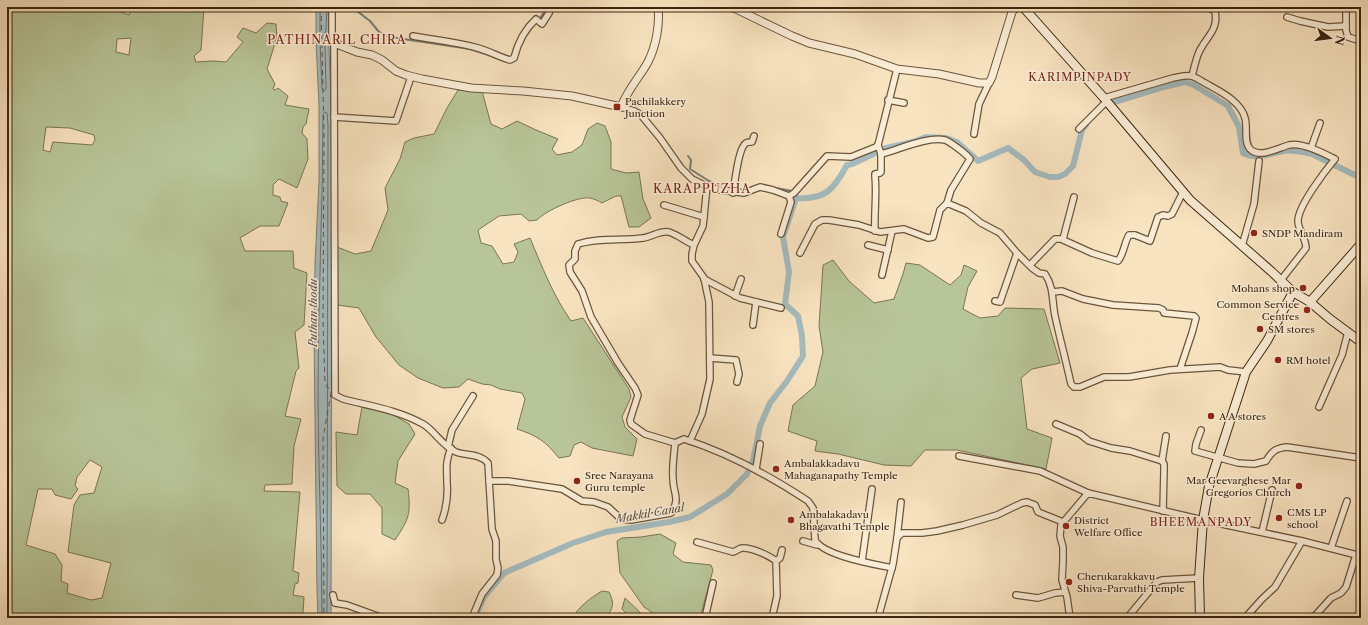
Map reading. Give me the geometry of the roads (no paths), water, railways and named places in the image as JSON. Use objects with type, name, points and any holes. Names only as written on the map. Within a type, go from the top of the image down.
[{"type":"main road","points":[[1023,7],[1108,103],[1183,192],[1198,207],[1293,292],[1310,302],[1361,342]]},
{"type":"main road","points":[[1310,302],[1361,244]]},
{"type":"main road","points":[[1200,618],[1199,578],[1203,520],[1209,486],[1246,372],[1267,341],[1293,292]]},
{"type":"street","points":[[332,7],[332,33],[334,43],[333,394],[343,399],[401,414],[425,425],[441,442],[457,452],[477,456],[484,459],[488,463],[492,529],[496,541],[496,559],[498,568],[497,575],[482,594],[472,618]]},
{"type":"street","points":[[413,36],[465,45],[481,49],[510,60],[514,58],[517,46],[527,28],[536,19],[542,24],[549,13],[550,7]]},
{"type":"street","points":[[621,107],[626,95],[648,61],[656,41],[658,7]]},
{"type":"street","points":[[729,7],[792,36],[855,54],[897,69],[939,74],[979,83],[989,83]]},
{"type":"street","points":[[974,134],[979,104],[995,70],[1012,12],[1016,7]]},
{"type":"street","points":[[1192,76],[1199,52],[1216,24],[1215,11],[1207,7]]},
{"type":"street","points":[[1346,7],[1346,26],[1348,38],[1361,40]]},
{"type":"street","points":[[1287,17],[1300,22],[1328,27],[1346,26]]},
{"type":"street","points":[[334,43],[382,60],[396,71],[411,76],[471,88],[572,96],[634,111],[641,115],[660,138],[681,168],[692,179],[720,190],[744,193],[760,187],[791,194],[799,188],[827,156],[851,157],[878,145]]},
{"type":"street","points":[[875,231],[874,213],[877,191],[875,174],[881,172],[878,145],[888,100],[897,69]]},
{"type":"street","points":[[334,117],[396,121],[411,76]]},
{"type":"street","points":[[1079,129],[1108,103],[1173,78],[1192,76],[1223,93],[1240,107],[1245,117],[1247,128],[1247,145],[1252,151],[1266,153],[1291,145],[1311,148],[1335,159],[1306,201],[1298,219],[1298,225],[1306,248],[1281,280]]},
{"type":"street","points":[[888,100],[904,103]]},
{"type":"street","points":[[1311,148],[1320,123]]},
{"type":"street","points":[[733,192],[736,181],[736,172],[743,147],[746,142],[752,142],[754,136]]},
{"type":"street","points":[[800,253],[815,224],[822,220],[859,225],[880,232],[904,229],[928,238],[932,237],[940,210],[947,203],[951,190],[970,159],[967,155],[946,140],[924,142],[880,153]]},
{"type":"street","points":[[1242,246],[1254,204],[1259,161]]},
{"type":"street","points":[[690,441],[702,414],[710,379],[709,302],[704,280],[692,261],[694,245],[703,226],[707,186]]},
{"type":"street","points":[[1030,265],[1055,239],[1063,240],[1092,253],[1118,261],[1121,257],[1128,235],[1136,235],[1150,241],[1158,217],[1172,214],[1183,192]]},
{"type":"street","points":[[782,234],[791,202],[791,194]]},
{"type":"street","points":[[1063,240],[1074,197]]},
{"type":"street","points":[[947,203],[966,211],[981,223],[1000,233],[1017,253],[1030,265],[1039,273],[1045,274],[1049,280],[1052,292],[1054,315],[1071,384],[1074,387],[1080,387],[1104,377],[1129,377],[1180,369],[1220,367],[1228,370],[1246,372]]},
{"type":"street","points":[[664,205],[704,217]]},
{"type":"street","points":[[882,275],[892,231]]},
{"type":"street","points":[[694,245],[668,232],[658,232],[653,236],[642,238],[588,240],[578,244],[575,251],[575,259],[569,265],[570,272],[582,291],[591,317],[638,395],[630,420],[631,424],[645,434],[675,443],[684,440],[690,441],[741,462],[808,501],[813,508],[815,540],[817,545]]},
{"type":"street","points":[[868,245],[888,250]]},
{"type":"street","points":[[995,301],[1000,302],[1017,253]]},
{"type":"street","points":[[735,296],[740,279]]},
{"type":"street","points":[[704,280],[735,296],[781,308]]},
{"type":"street","points":[[1052,292],[1062,291],[1083,299],[1113,305],[1159,308],[1163,310],[1164,313],[1194,316],[1196,318],[1180,369]]},
{"type":"street","points":[[753,325],[756,302]]},
{"type":"street","points":[[1319,407],[1342,355],[1348,332]]},
{"type":"street","points":[[710,358],[736,360],[739,374],[737,382]]},
{"type":"street","points":[[442,520],[445,510],[448,483],[446,470],[452,430],[473,396]]},
{"type":"street","points":[[1056,424],[1080,434],[1090,441],[1162,461]]},
{"type":"street","points":[[1201,430],[1195,451],[1238,463],[1254,464],[1266,461],[1271,453],[1277,448],[1287,447],[1361,458]]},
{"type":"street","points":[[1163,511],[1164,464],[1162,461],[1166,436]]},
{"type":"street","points":[[489,481],[508,481],[562,489],[582,501],[594,502],[608,507],[621,519],[630,520],[671,513],[675,507],[677,498],[673,480],[675,443]]},
{"type":"street","points":[[755,469],[760,444]]},
{"type":"street","points":[[959,456],[1040,471],[1088,493],[1359,555],[1346,587],[1331,598],[1313,618]]},
{"type":"street","points":[[862,562],[872,489]]},
{"type":"street","points":[[1262,532],[1272,490]]},
{"type":"street","points":[[1070,618],[1067,597],[1062,580],[1063,547],[1060,536],[1061,525],[1088,493]]},
{"type":"street","points":[[1331,548],[1347,501]]},
{"type":"street","points":[[878,618],[892,568],[897,538],[900,502]]},
{"type":"street","points":[[897,538],[902,533],[938,531],[963,525],[997,515],[1022,502],[1035,505],[1038,512],[1063,522]]},
{"type":"street","points":[[803,541],[817,545],[844,557],[892,568]]},
{"type":"street","points":[[1245,618],[1275,587],[1302,541]]},
{"type":"street","points":[[698,542],[733,552],[741,548],[748,549],[770,556],[776,561]]},
{"type":"street","points":[[772,618],[777,596],[776,561],[780,558],[782,550]]},
{"type":"street","points":[[1127,618],[1154,585],[1160,581],[1199,578]]},
{"type":"street","points":[[705,618],[713,583]]},
{"type":"street","points":[[1016,596],[1038,598],[1055,592],[1065,592]]},
{"type":"street","points":[[333,595],[335,603],[347,605],[383,618]]},
{"type":"water","points":[[316,7],[331,7],[329,47],[332,125],[331,618],[318,618],[317,592],[314,332],[315,264],[319,181],[319,105]]},
{"type":"waterway","points":[[350,7],[370,21],[379,32],[390,37],[470,49],[503,60]]},
{"type":"waterway","points":[[539,20],[547,7]]},
{"type":"waterway","points":[[1115,102],[1185,82],[1194,85],[1228,106],[1239,127],[1243,153],[1258,156],[1286,150],[1305,152],[1361,178]]},
{"type":"waterway","name":"Makkil Canal","points":[[476,618],[484,597],[504,573],[573,543],[606,532],[669,522],[690,517],[727,494],[747,474],[753,461],[760,426],[770,403],[787,381],[803,356],[802,336],[798,316],[785,304],[789,272],[783,237],[796,198],[822,195],[833,187],[847,165],[886,148],[913,142],[926,137],[946,138],[957,142],[978,161],[1008,148],[1024,160],[1035,172],[1050,177],[1058,177],[1065,174],[1073,166],[1082,130],[1086,125]]},
{"type":"waterway","points":[[688,156],[691,160],[690,169],[709,181],[729,189]]},
{"type":"waterway","points":[[776,188],[792,191],[796,194],[796,198]]},
{"type":"place","name":"Pachilakkery Junction","points":[[617,107]]},
{"type":"place","name":"SNDP Mandiram","points":[[1254,233]]},
{"type":"place","name":"Mohans shop","points":[[1303,288]]},
{"type":"place","name":"Common Service Centres","points":[[1307,310]]},
{"type":"place","name":"SM stores","points":[[1260,329]]},
{"type":"place","name":"RM hotel","points":[[1278,360]]},
{"type":"place","name":"A A stores","points":[[1211,416]]},
{"type":"place","name":"Ambalakkadavu Mahaganapathy Temple","points":[[776,469]]},
{"type":"place","name":"Sree Narayana Guru temple","points":[[577,481]]},
{"type":"place","name":"Mar Geevarghese Mar Gregorios Church","points":[[1299,486]]},
{"type":"place","name":"CMS LP school","points":[[1279,518]]},
{"type":"place","name":"Ambalakadavu Bhagavathi Temple","points":[[791,520]]},
{"type":"place","name":"District Welfare Office","points":[[1066,526]]},
{"type":"place","name":"Cherukarakkavu Shiva-Parvathi Temple","points":[[1069,582]]},
{"type":"district","name":"PATHINARIL CHIRA","points":[[337,39]]},
{"type":"district","name":"KARIMPINPADY","points":[[1080,77]]},
{"type":"district","name":"KARAPPUZHA","points":[[702,188]]},
{"type":"district","name":"BHEEMANPADY","points":[[1201,522]]},
{"type":"water label","name":"Puthan thodu","points":[[313,313]]}]
